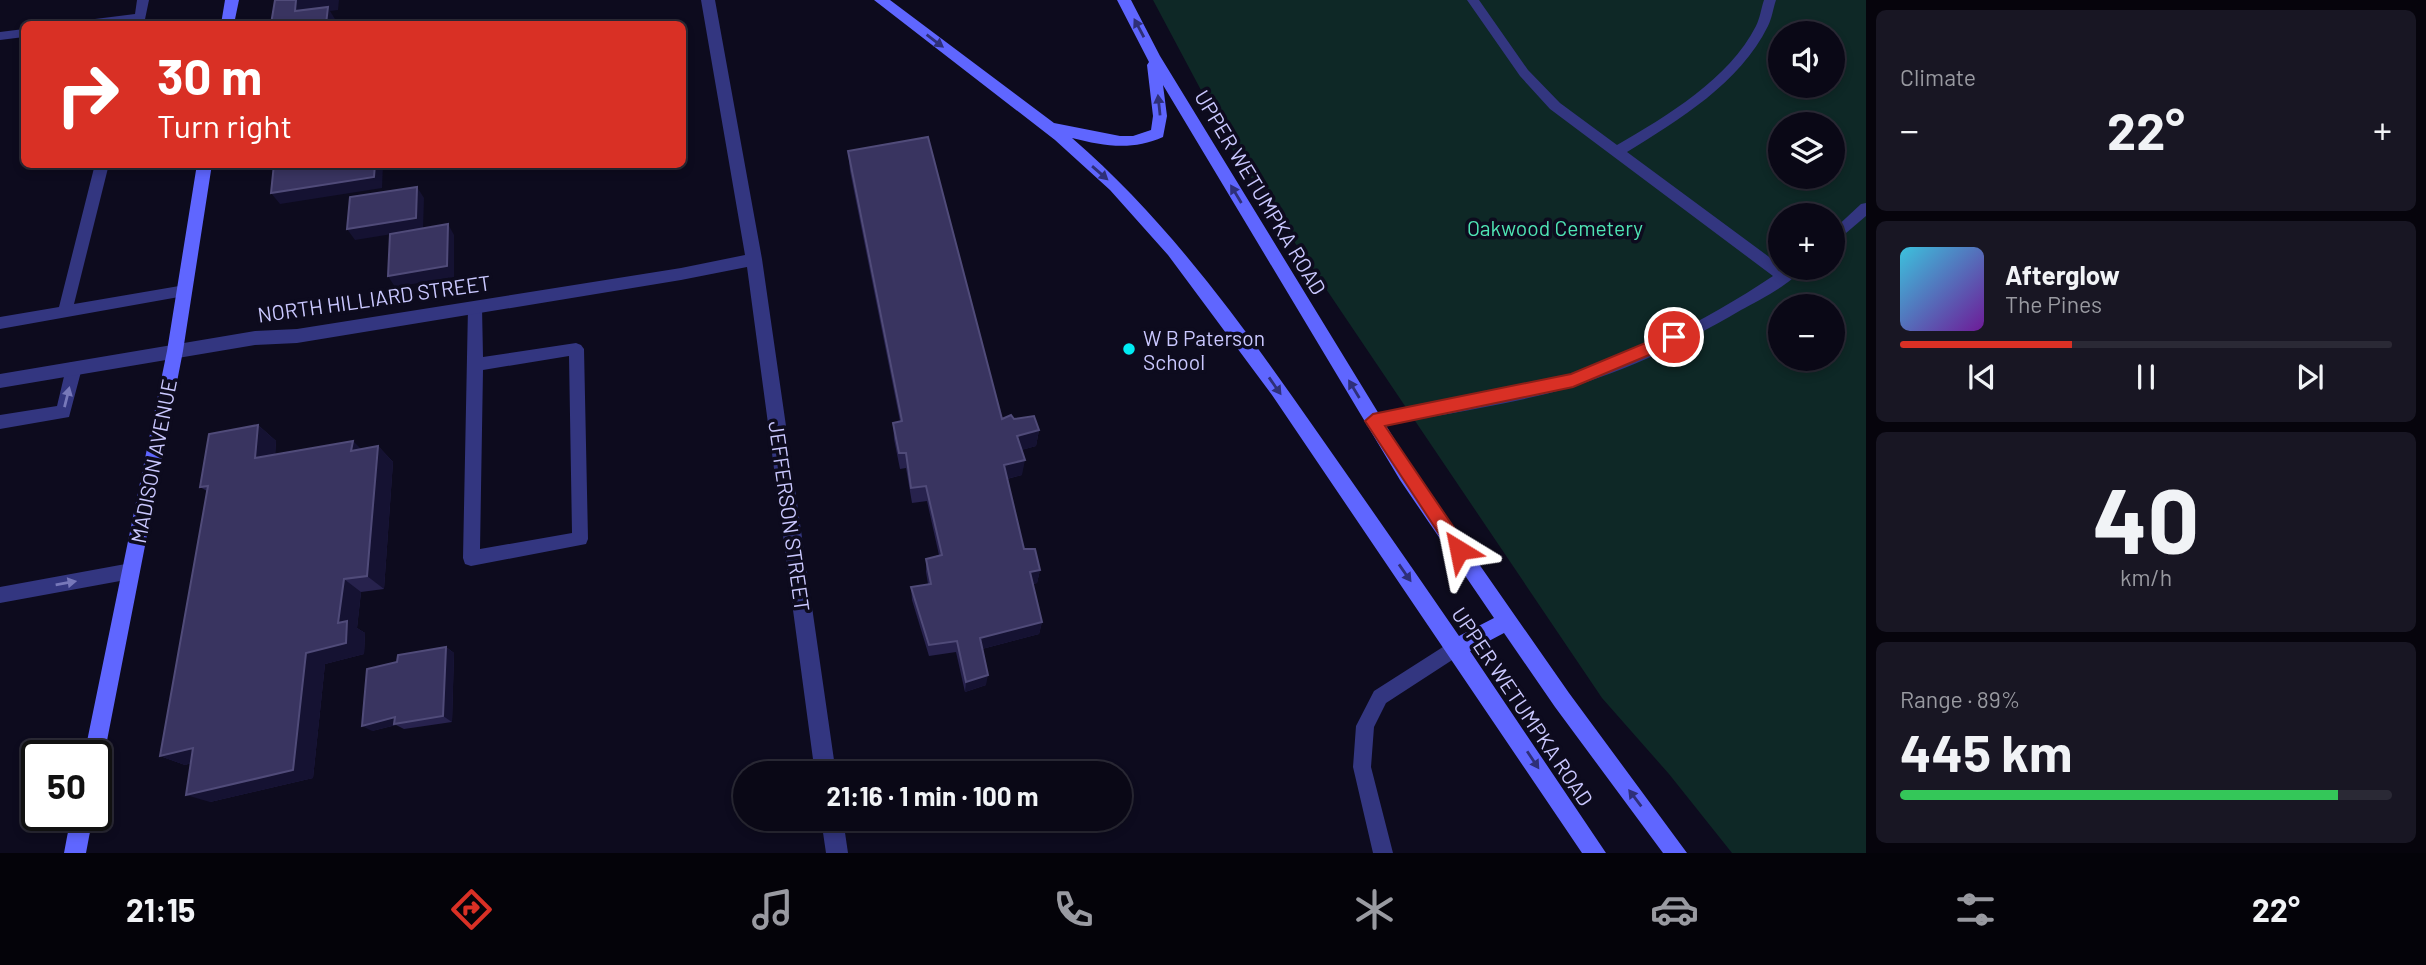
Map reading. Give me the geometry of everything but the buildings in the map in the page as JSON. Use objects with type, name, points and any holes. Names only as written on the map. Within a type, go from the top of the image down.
[{"type":"main road","points":[[228,21],[232,0]]},
{"type":"main road","name":"UPPER WETUMPKA ROAD","points":[[881,0],[1048,128],[1115,186],[1213,301],[1457,647],[1595,853]]},
{"type":"main road","name":"UPPER WETUMPKA ROAD","points":[[1124,0],[1153,56],[1406,474],[1562,700],[1676,853]]},
{"type":"main road","points":[[1048,128],[1120,142],[1144,141],[1158,133],[1160,116],[1153,56]]},
{"type":"main road","name":"MADISON AVENUE","points":[[97,740],[175,351],[204,168]]},
{"type":"main road","points":[[1457,647],[1508,621]]},
{"type":"main road","points":[[75,853],[79,831]]},
{"type":"street","name":"JEFFERSON STREET","points":[[708,0],[754,259],[824,761]]},
{"type":"street","name":"NORTH HILLIARD STREET","points":[[0,381],[255,338],[298,336],[754,259]]},
{"type":"street","points":[[834,831],[837,853]]},
{"type":"lane","points":[[139,21],[144,0]]},
{"type":"lane","points":[[1473,0],[1540,92],[1617,152],[1768,257]]},
{"type":"lane","points":[[1617,152],[1661,125],[1737,60],[1762,27],[1770,0]]},
{"type":"lane","points":[[0,36],[21,33]]},
{"type":"lane","points":[[65,312],[101,168]]},
{"type":"lane","points":[[1845,228],[1866,208]]},
{"type":"lane","points":[[1373,421],[1573,380],[1631,358],[1767,290],[1779,280]]},
{"type":"lane","points":[[0,323],[185,291]]},
{"type":"lane","points":[[475,307],[471,558],[580,539],[576,349],[476,365]]},
{"type":"lane","points":[[0,422],[63,412],[74,368]]},
{"type":"lane","points":[[0,595],[131,571]]},
{"type":"lane","points":[[1383,853],[1362,767],[1365,726],[1380,697],[1457,647]]},
{"type":"green space","name":"Oakwood Cemetery","points":[[1153,0],[1866,0],[1866,853],[1732,853],[1669,774],[1602,698],[1235,154]]},
{"type":"place","name":"W B Paterson School","points":[[1129,349]]},
{"type":"route","points":[[1459,550],[1373,421],[1522,393],[1573,380],[1631,358],[1674,337]]}]
